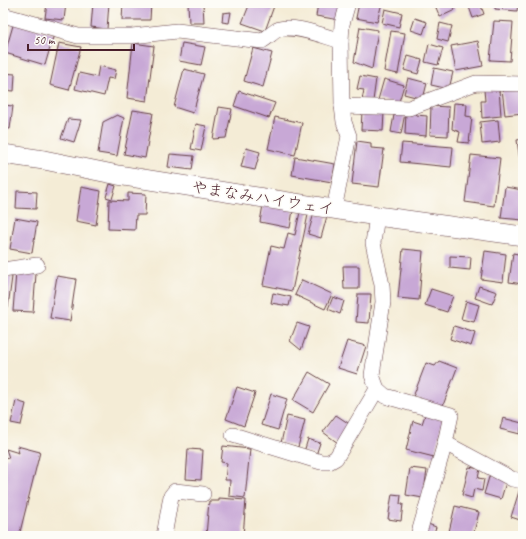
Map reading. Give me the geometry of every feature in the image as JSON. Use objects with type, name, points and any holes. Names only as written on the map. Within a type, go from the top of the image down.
[{"type":"main road","name":"やまなみハイウェイ","points":[[3,154],[44,160],[118,175],[377,216],[523,236]]},
{"type":"street","points":[[334,209],[350,136],[344,122],[342,106],[341,41],[342,24],[348,3]]},
{"type":"street","points":[[3,15],[78,36],[132,36],[177,31],[262,41],[278,30],[287,28],[341,41]]},
{"type":"street","points":[[342,106],[409,108],[476,84],[523,84]]},
{"type":"street","points":[[377,216],[373,243],[382,285],[383,302],[372,375],[377,390],[385,396],[450,415],[445,443],[418,536]]},
{"type":"street","points":[[3,270],[37,265]]},
{"type":"street","points":[[233,435],[321,462],[329,462],[336,458],[377,390]]},
{"type":"street","points":[[445,443],[512,479],[523,481]]},
{"type":"street","points":[[164,536],[171,496],[175,492],[203,494]]},
{"type":"building","points":[[47,3],[66,3],[64,20],[45,18]]},
{"type":"building","points":[[93,3],[109,3],[107,29],[91,27]]},
{"type":"building","points":[[123,3],[151,3],[150,20],[122,20]]},
{"type":"building","points":[[188,3],[203,3],[204,23],[189,23]]},
{"type":"building","points":[[250,3],[266,3],[274,6],[265,31],[242,23]]},
{"type":"building","points":[[318,3],[344,3],[340,20],[316,16]]},
{"type":"building","points":[[359,3],[382,3],[377,22],[356,18]]},
{"type":"building","points":[[434,3],[452,3],[455,10],[440,17]]},
{"type":"building","points":[[480,3],[484,14],[473,18],[469,7]]},
{"type":"building","points":[[495,3],[518,3],[517,11],[495,9]]},
{"type":"building","points":[[385,9],[402,13],[399,27],[382,23]]},
{"type":"building","points":[[231,12],[229,23],[222,22],[223,13]]},
{"type":"building","points":[[415,18],[427,22],[423,34],[411,30]]},
{"type":"building","points":[[494,21],[513,22],[510,61],[490,60]]},
{"type":"building","points":[[14,22],[54,34],[45,65],[5,53]]},
{"type":"building","points":[[440,23],[452,26],[448,42],[437,39]]},
{"type":"building","points":[[360,27],[378,30],[372,69],[354,62]]},
{"type":"building","points":[[391,31],[405,33],[398,74],[384,71]]},
{"type":"building","points":[[478,41],[483,66],[456,71],[451,46]]},
{"type":"building","points":[[59,43],[81,47],[69,90],[50,85]]},
{"type":"building","points":[[133,43],[154,46],[147,101],[127,98]]},
{"type":"building","points":[[182,43],[205,47],[201,65],[179,61]]},
{"type":"building","points":[[429,44],[443,48],[438,65],[425,62]]},
{"type":"building","points":[[253,48],[272,53],[263,87],[244,81]]},
{"type":"building","points":[[408,56],[422,60],[418,74],[404,70]]},
{"type":"building","points":[[99,66],[116,70],[114,79],[108,78],[104,96],[75,89],[79,73],[97,77]]},
{"type":"building","points":[[434,68],[453,72],[449,89],[431,85]]},
{"type":"building","points":[[184,69],[204,74],[193,113],[174,107]]},
{"type":"building","points":[[3,73],[15,74],[14,91],[3,90]]},
{"type":"building","points":[[360,76],[376,79],[373,101],[362,100],[364,90],[357,89]]},
{"type":"building","points":[[408,78],[427,83],[423,99],[404,94]]},
{"type":"building","points":[[384,79],[404,85],[398,105],[378,100]]},
{"type":"building","points":[[523,87],[523,113],[505,115],[502,89]]},
{"type":"building","points":[[499,89],[501,116],[482,118],[481,101],[485,101],[484,90]]},
{"type":"building","points":[[239,91],[275,103],[269,118],[234,106]]},
{"type":"building","points":[[454,103],[467,104],[466,116],[472,117],[469,143],[458,142],[460,132],[452,129]]},
{"type":"building","points":[[3,105],[13,106],[10,129],[3,128]]},
{"type":"building","points":[[431,106],[449,107],[448,136],[430,135]]},
{"type":"building","points":[[219,107],[232,109],[226,138],[213,139]]},
{"type":"building","points":[[133,110],[153,113],[145,158],[124,154]]},
{"type":"building","points":[[362,111],[384,112],[383,131],[361,130]]},
{"type":"building","points":[[406,112],[427,116],[426,136],[405,134]]},
{"type":"building","points":[[405,113],[401,134],[391,132],[394,115]]},
{"type":"building","points":[[117,115],[124,118],[117,156],[98,153],[103,122]]},
{"type":"building","points":[[275,117],[302,123],[295,155],[268,149]]},
{"type":"building","points":[[68,119],[81,120],[74,142],[61,138]]},
{"type":"building","points":[[498,120],[500,142],[482,144],[480,122]]},
{"type":"building","points":[[196,124],[206,126],[201,151],[191,149]]},
{"type":"building","points":[[523,139],[523,161],[520,161],[517,140]]},
{"type":"building","points":[[357,141],[371,143],[371,148],[384,149],[379,187],[352,184]]},
{"type":"building","points":[[402,143],[453,147],[451,167],[400,162]]},
{"type":"building","points":[[246,148],[260,152],[255,170],[241,167]]},
{"type":"building","points":[[170,154],[194,156],[192,170],[168,167]]},
{"type":"building","points":[[471,155],[500,158],[494,206],[465,202]]},
{"type":"building","points":[[295,157],[335,164],[332,182],[292,175]]},
{"type":"building","points":[[110,184],[116,186],[112,199],[106,197]]},
{"type":"building","points":[[81,187],[101,191],[96,225],[76,221]]},
{"type":"building","points":[[505,187],[523,190],[523,220],[501,218]]},
{"type":"building","points":[[17,191],[37,192],[36,209],[16,208]]},
{"type":"building","points":[[128,193],[146,194],[145,215],[136,215],[135,230],[108,229],[109,200],[128,201]]},
{"type":"building","points":[[263,205],[293,210],[290,228],[260,222]]},
{"type":"building","points":[[309,210],[292,291],[263,285],[271,246],[284,249],[288,233],[295,235],[300,212]]},
{"type":"building","points":[[314,213],[327,216],[321,238],[308,234]]},
{"type":"building","points":[[15,218],[37,222],[32,253],[10,249]]},
{"type":"building","points":[[403,249],[423,251],[419,300],[398,298]]},
{"type":"building","points":[[485,251],[506,254],[503,282],[481,279]]},
{"type":"building","points":[[513,253],[523,255],[523,284],[509,282]]},
{"type":"building","points":[[450,256],[471,257],[470,270],[450,268]]},
{"type":"building","points":[[343,266],[359,266],[359,289],[344,289]]},
{"type":"building","points":[[16,272],[36,274],[33,312],[13,311]]},
{"type":"building","points":[[3,275],[12,277],[8,307],[3,306]]},
{"type":"building","points":[[57,276],[76,279],[70,321],[50,318]]},
{"type":"building","points":[[302,280],[332,294],[325,309],[295,295]]},
{"type":"building","points":[[479,286],[497,292],[492,304],[475,298]]},
{"type":"building","points":[[431,289],[453,296],[447,312],[425,305]]},
{"type":"building","points":[[273,293],[291,297],[289,306],[271,303]]},
{"type":"building","points":[[358,294],[371,294],[369,323],[356,322]]},
{"type":"building","points":[[333,297],[344,301],[340,314],[328,309]]},
{"type":"building","points":[[466,301],[479,305],[474,322],[461,319]]},
{"type":"building","points":[[297,323],[309,327],[301,350],[290,341]]},
{"type":"building","points":[[454,326],[475,333],[471,346],[450,339]]},
{"type":"building","points":[[347,341],[366,346],[357,374],[338,368]]},
{"type":"building","points":[[439,361],[457,368],[442,408],[413,397],[426,363],[435,366]]},
{"type":"building","points":[[309,372],[329,384],[313,412],[293,400]]},
{"type":"building","points":[[237,387],[255,393],[244,426],[226,419]]},
{"type":"building","points":[[271,394],[287,399],[278,430],[261,425]]},
{"type":"building","points":[[16,401],[26,404],[21,425],[11,423]]},
{"type":"building","points":[[336,415],[351,425],[338,443],[323,432]]},
{"type":"building","points":[[425,415],[443,419],[434,457],[406,450],[413,421],[422,424]]},
{"type":"building","points":[[287,416],[305,420],[298,447],[281,443]]},
{"type":"building","points":[[503,418],[522,423],[520,434],[500,429]]},
{"type":"building","points":[[308,439],[320,443],[316,455],[304,452]]},
{"type":"building","points":[[17,446],[40,452],[19,536],[3,536],[3,457],[9,458],[6,449],[19,453]]},
{"type":"building","points":[[223,446],[250,449],[245,498],[229,496],[230,480],[225,480],[227,463],[221,462]]},
{"type":"building","points":[[188,449],[203,450],[201,480],[186,479]]},
{"type":"building","points":[[469,467],[480,469],[478,478],[484,479],[482,491],[474,489],[472,498],[462,495]]},
{"type":"building","points":[[410,468],[427,470],[423,498],[406,495]]},
{"type":"building","points":[[490,474],[507,479],[501,499],[484,494]]},
{"type":"building","points":[[521,485],[523,485],[523,521],[511,517]]},
{"type":"building","points":[[392,494],[401,495],[400,504],[403,504],[401,521],[388,519]]},
{"type":"building","points":[[219,498],[246,500],[243,536],[206,536],[209,501],[219,501]]},
{"type":"building","points":[[455,506],[479,512],[473,536],[448,536]]},
{"type":"building","points":[[428,524],[436,527],[433,536],[425,536]]}]
